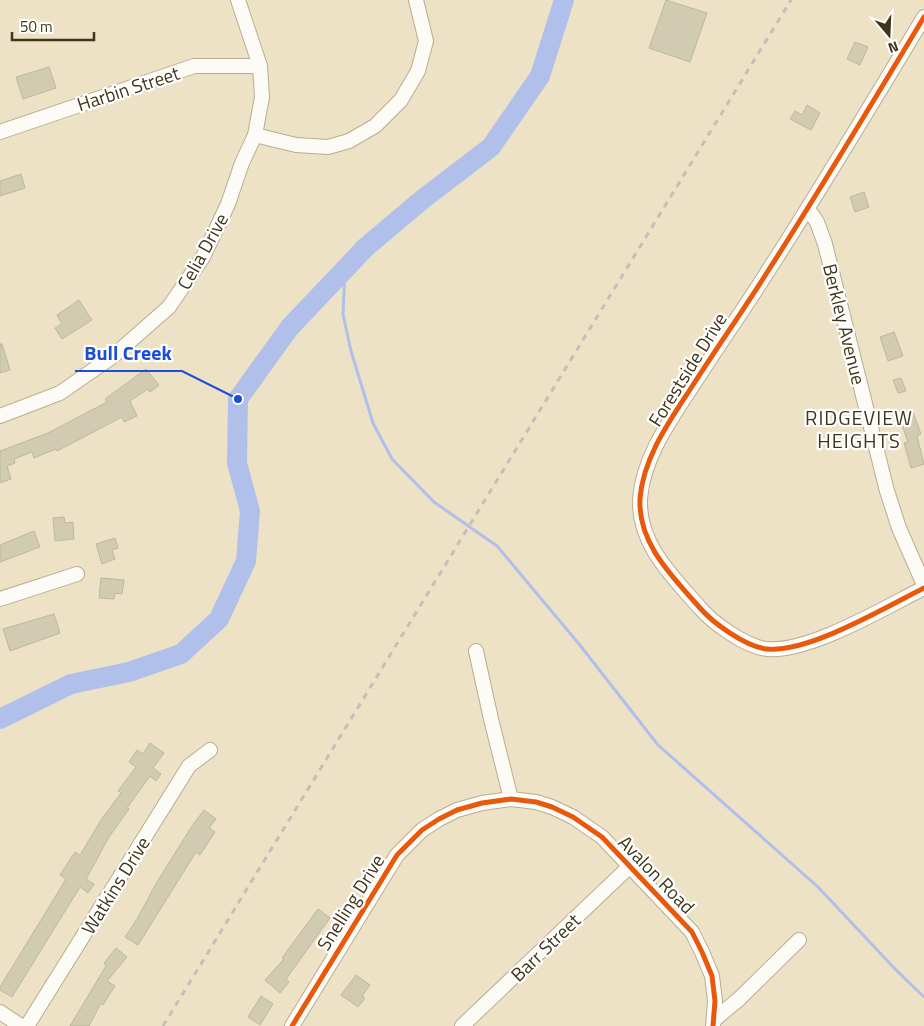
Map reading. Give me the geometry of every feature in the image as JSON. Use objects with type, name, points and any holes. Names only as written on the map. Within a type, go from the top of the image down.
[{"type":"street","name":"Celia Drive","points":[[0,416],[60,393],[112,357],[169,307],[203,257],[228,204],[242,163],[255,135],[262,97],[260,66],[238,0]]},
{"type":"street","points":[[255,135],[296,145],[328,147],[349,141],[375,126],[401,100],[418,71],[426,41],[416,0]]},
{"type":"street","name":"Forestside Drive","points":[[924,18],[808,209],[664,430],[643,482],[640,501],[643,525],[648,542],[656,556],[702,611],[717,624],[741,639],[767,649],[796,646],[829,635],[924,586]]},
{"type":"street","name":"Harbin Street","points":[[0,132],[194,66],[260,66]]},
{"type":"street","name":"Berkley Avenue","points":[[808,209],[817,222],[825,244],[887,491],[899,528],[924,586]]},
{"type":"street","points":[[0,599],[77,574]]},
{"type":"street","points":[[476,651],[511,799]]},
{"type":"street","name":"Watkins Drive","points":[[26,1026],[189,766],[210,750]]},
{"type":"street","name":"Avalon Road","points":[[511,799],[536,802],[552,807],[573,817],[602,837],[692,932],[712,976],[716,1001],[714,1022]]},
{"type":"street","name":"Snelling Drive","points":[[292,1026],[397,855],[422,830],[439,819],[482,803],[511,799]]},
{"type":"street","name":"Barr Street","points":[[462,1026],[629,867]]},
{"type":"street","points":[[714,1022],[799,940]]},
{"type":"street","points":[[0,1012],[21,1026]]},
{"type":"building","points":[[666,0],[707,13],[690,62],[649,48]]},
{"type":"building","points":[[855,42],[868,47],[860,65],[847,59]]},
{"type":"building","points":[[49,67],[56,88],[23,99],[16,77]]},
{"type":"building","points":[[807,105],[820,113],[811,130],[790,119],[795,111],[802,115]]},
{"type":"building","points":[[21,174],[25,188],[0,196],[0,181]]},
{"type":"building","points":[[864,192],[869,207],[855,212],[850,197]]},
{"type":"building","points":[[79,300],[92,320],[62,339],[55,328],[62,324],[57,315]]},
{"type":"building","points":[[894,332],[903,356],[888,361],[880,337]]},
{"type":"building","points":[[0,344],[2,344],[10,370],[0,373]]},
{"type":"building","points":[[146,369],[159,385],[150,392],[148,389],[130,401],[137,416],[124,422],[122,417],[57,451],[56,449],[34,458],[32,452],[14,459],[15,463],[7,466],[11,479],[0,483],[0,451],[48,433],[107,402],[105,399]]},
{"type":"building","points":[[901,378],[906,391],[898,393],[893,380]]},
{"type":"building","points":[[913,412],[921,434],[917,436],[924,464],[911,468],[904,443],[908,442],[899,417]]},
{"type":"building","points":[[64,517],[65,523],[73,522],[74,539],[55,541],[53,518]]},
{"type":"building","points":[[34,531],[40,547],[0,562],[0,545]]},
{"type":"building","points":[[115,538],[118,548],[112,550],[115,559],[102,564],[96,544]]},
{"type":"building","points":[[101,578],[124,580],[122,594],[115,593],[114,599],[99,598]]},
{"type":"building","points":[[54,614],[60,633],[10,651],[3,629]]},
{"type":"building","points":[[150,743],[164,753],[153,768],[161,774],[156,781],[150,776],[127,808],[129,809],[109,837],[86,879],[94,884],[88,893],[80,887],[12,997],[0,990],[0,987],[66,879],[60,875],[75,852],[80,855],[101,820],[121,793],[118,791],[136,767],[129,762],[137,750],[143,754]]},
{"type":"building","points":[[204,810],[216,819],[209,828],[215,832],[200,855],[196,852],[138,945],[125,937],[157,882]]},
{"type":"building","points":[[318,909],[330,918],[286,979],[289,982],[280,993],[265,980],[284,959],[282,958]]},
{"type":"building","points":[[116,948],[127,957],[107,981],[115,986],[103,1005],[101,1003],[89,1026],[70,1026],[106,966],[104,963]]},
{"type":"building","points":[[356,975],[370,985],[362,996],[365,998],[358,1007],[341,995]]},
{"type":"building","points":[[261,996],[273,1004],[260,1025],[248,1017]]},
{"type":"waterway","points":[[0,719],[71,684],[129,672],[181,654],[219,619],[246,561],[250,511],[237,463],[238,399],[290,327],[366,247],[423,199],[491,147],[540,76],[564,0]]},
{"type":"waterway","points":[[345,269],[343,314],[351,351],[373,423],[392,459],[434,502],[497,546],[579,644],[658,745],[818,887],[924,997]]},
{"type":"railway","points":[[163,1026],[791,0]]},
{"type":"cycle path","points":[[924,17],[788,239],[667,425],[646,468],[640,499],[645,531],[651,545],[668,571],[713,620],[749,644],[767,649],[804,644],[869,617],[924,588]]},
{"type":"cycle path","points":[[292,1026],[397,855],[422,830],[457,810],[482,803],[511,799],[536,802],[552,807],[573,817],[602,837],[692,932],[712,976],[715,1001],[713,1026]]},
{"type":"place","name":"Bull Creek","points":[[238,399]]},
{"type":"district","name":"RIDGEVIEW HEIGHTS","points":[[859,428]]}]
